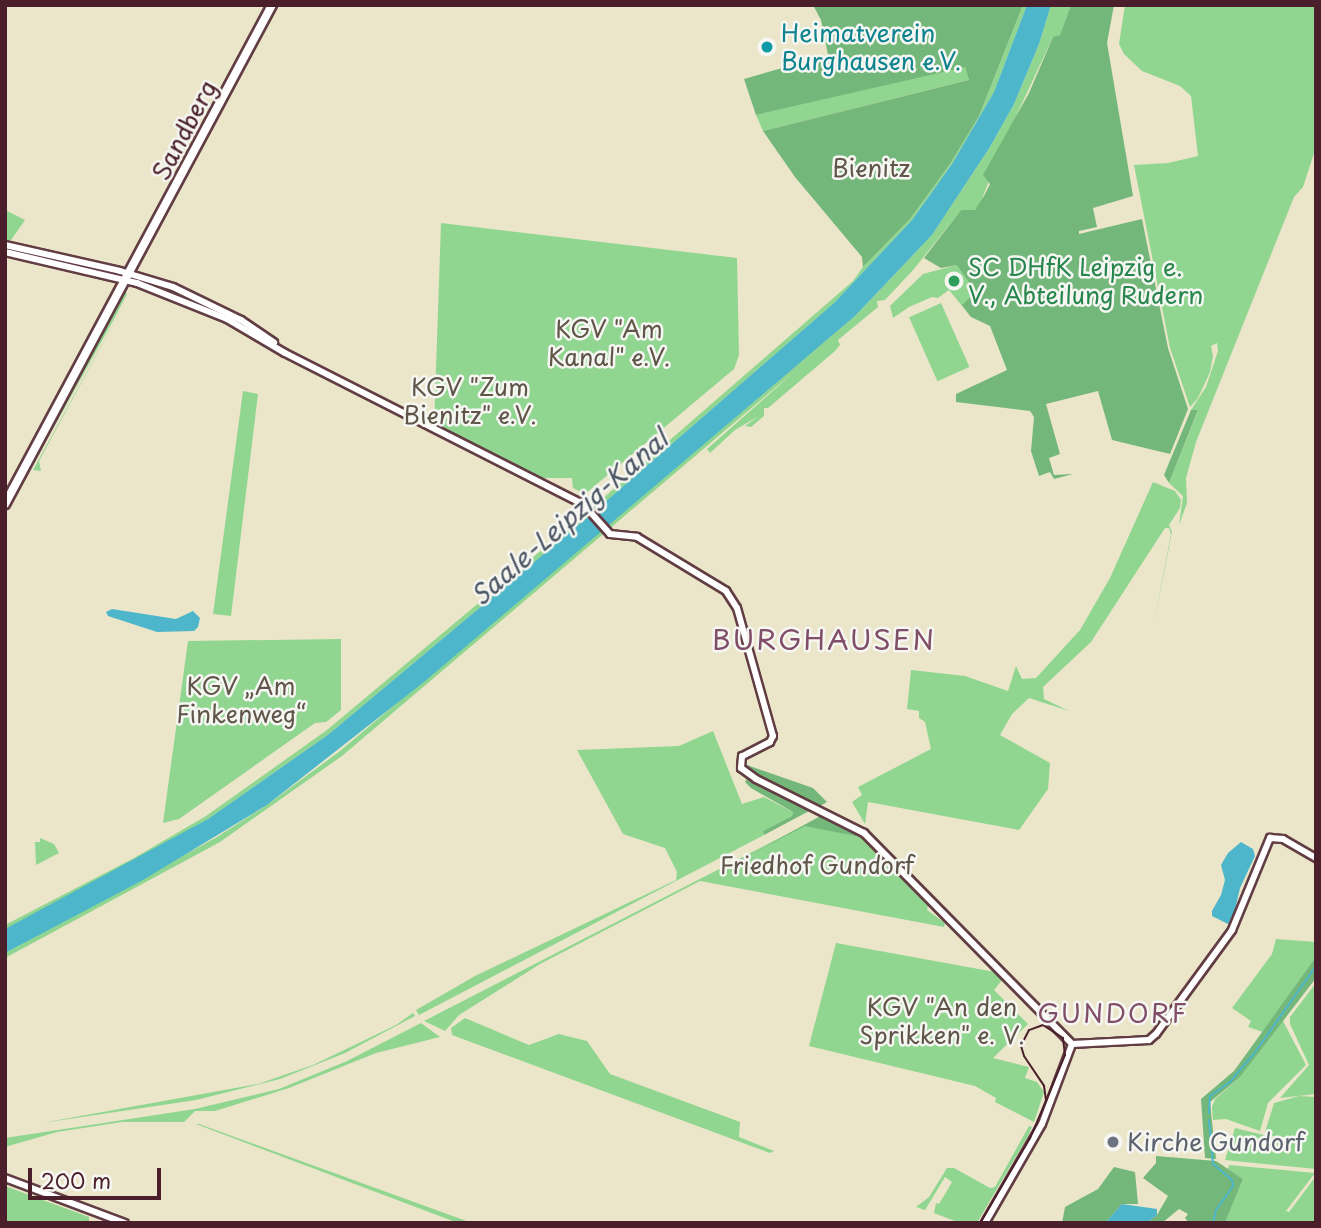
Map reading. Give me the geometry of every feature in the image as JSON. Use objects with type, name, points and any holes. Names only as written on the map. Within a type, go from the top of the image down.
[{"type":"main road","name":"Sandberg","points":[[5,504],[272,5]]},
{"type":"street","points":[[5,244],[184,291],[240,322],[285,353],[588,508],[608,531],[616,536],[637,537],[730,595],[773,736],[770,742],[744,754],[739,763],[748,774],[864,833],[1072,1045],[1149,1040],[1156,1034],[1236,922],[1265,844],[1270,838],[1283,839],[1316,858]]},
{"type":"street","points":[[5,252],[128,277]]},
{"type":"street","points":[[985,1223],[1042,1124],[1072,1045]]},
{"type":"street","points":[[5,1178],[125,1223]]},
{"type":"green space","name":"Bienitz","points":[[813,5],[1023,5],[979,116],[950,164],[910,219],[863,267],[862,257],[795,177],[763,131],[969,80],[965,67],[756,115],[744,79],[828,55],[821,20]]},
{"type":"green space","points":[[1023,5],[1027,5],[994,92],[952,164],[912,220],[834,303],[589,516],[329,734],[208,819],[136,861],[5,929],[5,925],[134,858],[206,816],[327,730],[586,513],[853,281],[863,267],[910,219],[950,164],[979,116]]},
{"type":"green space","points":[[1051,5],[1071,5],[1060,36],[1053,37],[1010,129],[979,206],[975,210],[961,210],[914,269],[885,300],[877,301],[878,307],[838,340],[840,345],[835,351],[768,408],[764,408],[764,416],[751,427],[745,426],[759,416],[735,430],[710,453],[707,449],[793,373],[342,756],[220,842],[5,958],[5,953],[217,837],[267,805],[340,751],[855,316],[932,235],[990,147],[1014,104],[1039,44]]},
{"type":"green space","points":[[1071,5],[1114,5],[1107,43],[1133,196],[1093,208],[1097,227],[1079,231],[1079,234],[1142,219],[1168,348],[1188,409],[1170,454],[1112,440],[1098,391],[1046,404],[1060,454],[1049,458],[1054,475],[1073,474],[1054,479],[1050,472],[1039,476],[1031,451],[1034,417],[1030,411],[956,402],[956,394],[1007,370],[990,326],[971,317],[962,305],[976,292],[957,265],[941,268],[924,258],[961,210],[975,210],[985,194],[990,184],[983,175],[1029,93],[1053,37],[1060,35]]},
{"type":"green space","points":[[1125,5],[1316,5],[1316,147],[1303,187],[1294,197],[1196,442],[1186,478],[1187,503],[1179,525],[1183,496],[1169,483],[1198,411],[1191,410],[1206,387],[1218,351],[1217,343],[1211,346],[1213,356],[1210,372],[1198,398],[1190,407],[1170,348],[1134,165],[1168,163],[1198,156],[1191,96],[1180,86],[1142,71],[1124,54],[1119,44]]},
{"type":"green space","points":[[965,66],[969,80],[763,131],[756,115]]},
{"type":"green space","points":[[5,210],[25,220],[11,240],[5,241]]},
{"type":"green space","name":"KGV \"Am Kanal\" e.V.","points":[[441,223],[737,258],[739,355],[734,369],[585,494],[573,488],[572,478],[537,478],[434,426]]},
{"type":"green space","name":"SC DHfK Leipzig e. V., Abteilung Rudern","points":[[986,257],[971,317],[949,290],[938,298],[932,297],[909,307],[893,318],[890,306],[923,274]]},
{"type":"green space","points":[[125,292],[127,294],[114,319],[34,463],[29,465]]},
{"type":"green space","points":[[128,297],[39,461],[41,471],[33,470]]},
{"type":"green space","points":[[941,303],[969,367],[937,381],[909,317]]},
{"type":"green space","points":[[243,391],[258,394],[231,616],[213,614]]},
{"type":"green space","points":[[1191,410],[1198,410],[1169,483],[1164,475]]},
{"type":"green space","points":[[1153,482],[1175,491],[1181,500],[1180,508],[1169,525],[1172,532],[1152,633],[1171,534],[1169,528],[1165,528],[1091,642],[1043,687],[1044,699],[1069,711],[1029,698],[1012,714],[1000,735],[1050,763],[1048,789],[1019,830],[868,802],[865,824],[852,802],[862,795],[858,787],[931,749],[925,722],[919,718],[919,711],[907,709],[911,670],[965,676],[1008,691],[1016,666],[1022,679],[1036,678],[1080,630],[1110,578]]},
{"type":"green space","name":"KGV „Am Finkenweg“","points":[[341,639],[341,710],[326,722],[315,723],[179,819],[163,823],[188,641]]},
{"type":"green space","points":[[713,731],[742,804],[764,797],[793,812],[792,816],[763,831],[764,835],[419,1015],[416,1010],[475,976],[676,880],[677,872],[665,848],[623,834],[577,750],[679,746]]},
{"type":"green space","points":[[744,764],[813,788],[827,802],[820,806],[761,779]]},
{"type":"green space","points":[[748,777],[811,810],[764,835],[763,831],[792,816],[793,812],[751,788],[745,782]]},
{"type":"green space","points":[[824,814],[857,830],[873,849],[860,837],[805,826],[749,855]]},
{"type":"green space","name":"Friedhof Gundorf","points":[[805,825],[860,837],[928,906],[927,910],[945,923],[944,927],[700,881],[540,964],[459,1015],[445,1031],[424,1021]]},
{"type":"green space","points":[[40,838],[54,844],[59,853],[36,865],[35,842],[40,842]]},
{"type":"green space","points":[[1276,939],[1316,942],[1316,963],[1263,1032],[1248,1027],[1251,1021],[1232,1008],[1272,954]]},
{"type":"green space","name":"KGV \"An den Sprikken\" e. V.","points":[[836,943],[995,972],[1002,980],[994,990],[1028,1024],[993,1058],[1029,1067],[1025,1078],[1037,1082],[1044,1092],[1034,1122],[995,1102],[996,1098],[975,1086],[809,1046]]},
{"type":"green space","points":[[1316,957],[1316,978],[1240,1077],[1210,1102],[1216,1159],[1205,1158],[1201,1099],[1234,1071]]},
{"type":"green space","points":[[1316,983],[1316,1094],[1280,1098],[1309,1065],[1290,1024],[1290,1017]]},
{"type":"green space","points":[[413,1013],[415,1016],[345,1053],[280,1079],[196,1100],[42,1123],[258,1084],[313,1065],[396,1025]]},
{"type":"green space","points":[[465,1018],[529,1045],[559,1034],[587,1041],[610,1074],[740,1122],[739,1137],[774,1151],[770,1153],[452,1035],[451,1028]]},
{"type":"green space","points":[[1282,1019],[1306,1065],[1268,1103],[1260,1131],[1226,1119],[1213,1120],[1212,1107],[1215,1099],[1240,1077]]},
{"type":"green space","points":[[421,1023],[440,1037],[376,1053],[289,1088],[215,1111],[195,1111],[184,1122],[122,1122],[57,1132],[5,1147],[5,1138],[195,1109],[279,1089],[347,1061]]},
{"type":"green space","points":[[1299,1096],[1316,1097],[1316,1169],[1225,1160],[1235,1128],[1296,1143],[1294,1138],[1272,1136],[1265,1132],[1274,1103]]},
{"type":"green space","points":[[196,1124],[199,1124],[472,1223],[458,1223]]},
{"type":"green space","points":[[1029,1126],[1032,1127],[1028,1136],[977,1223],[960,1223],[934,1213],[936,1203],[939,1204],[952,1182],[945,1177],[925,1210],[916,1207],[929,1197],[947,1168],[954,1168],[990,1188],[995,1187]]},
{"type":"green space","points":[[1156,1156],[1216,1161],[1243,1179],[1225,1223],[1189,1223],[1185,1218],[1188,1214],[1179,1209],[1162,1223],[1147,1223],[1157,1215],[1168,1196],[1143,1178],[1156,1163]]},
{"type":"green space","points":[[1229,1165],[1315,1173],[1286,1211],[1289,1212],[1316,1176],[1316,1223],[1225,1223],[1243,1179],[1228,1169]]},
{"type":"green space","points":[[1114,1167],[1135,1172],[1138,1204],[1122,1204],[1105,1223],[1062,1223],[1065,1207],[1098,1189]]},
{"type":"green space","points":[[5,1186],[89,1217],[89,1223],[5,1223]]},
{"type":"water","points":[[1027,5],[1051,5],[1039,44],[1014,104],[990,147],[932,235],[855,316],[424,682],[267,805],[143,880],[5,953],[5,929],[208,819],[329,734],[589,516],[834,303],[912,220],[952,164],[994,92]]},
{"type":"water","points":[[112,609],[176,619],[193,611],[200,618],[194,631],[157,632],[108,616],[106,612]]},
{"type":"water","points":[[1241,842],[1253,849],[1255,856],[1240,888],[1232,923],[1228,924],[1212,916],[1212,911],[1221,895],[1225,880],[1221,865],[1228,853]]},
{"type":"water","points":[[1122,1204],[1157,1209],[1157,1215],[1147,1223],[1105,1223]]},
{"type":"waterway","points":[[1209,1113],[1210,1096],[1230,1082],[1253,1055],[1316,966]]},
{"type":"waterway","points":[[1209,1120],[1213,1164],[1232,1180],[1233,1186],[1216,1210],[1213,1223]]},
{"type":"tram line","points":[[980,1223],[1030,1138],[1046,1101],[1065,1055],[1063,1038],[1043,1025],[1029,1030],[1021,1046],[1024,1056],[1044,1086],[1046,1101]]},
{"type":"place","name":"Heimatverein Burghausen e.V.","points":[[767,47]]},
{"type":"place","name":"SC DHfK Leipzig e. V., Abteilung Rudern","points":[[954,281]]},
{"type":"place","name":"Kirche Gundorf","points":[[1113,1142]]},
{"type":"district","name":"BURGHAUSEN","points":[[824,639]]},
{"type":"district","name":"GUNDORF","points":[[1113,1013]]},
{"type":"park label","name":"KGV \"Zum Bienitz\" e.V.","points":[[470,401]]},
{"type":"water label","name":"Saale-Leipzig-Kanal","points":[[569,517]]}]
